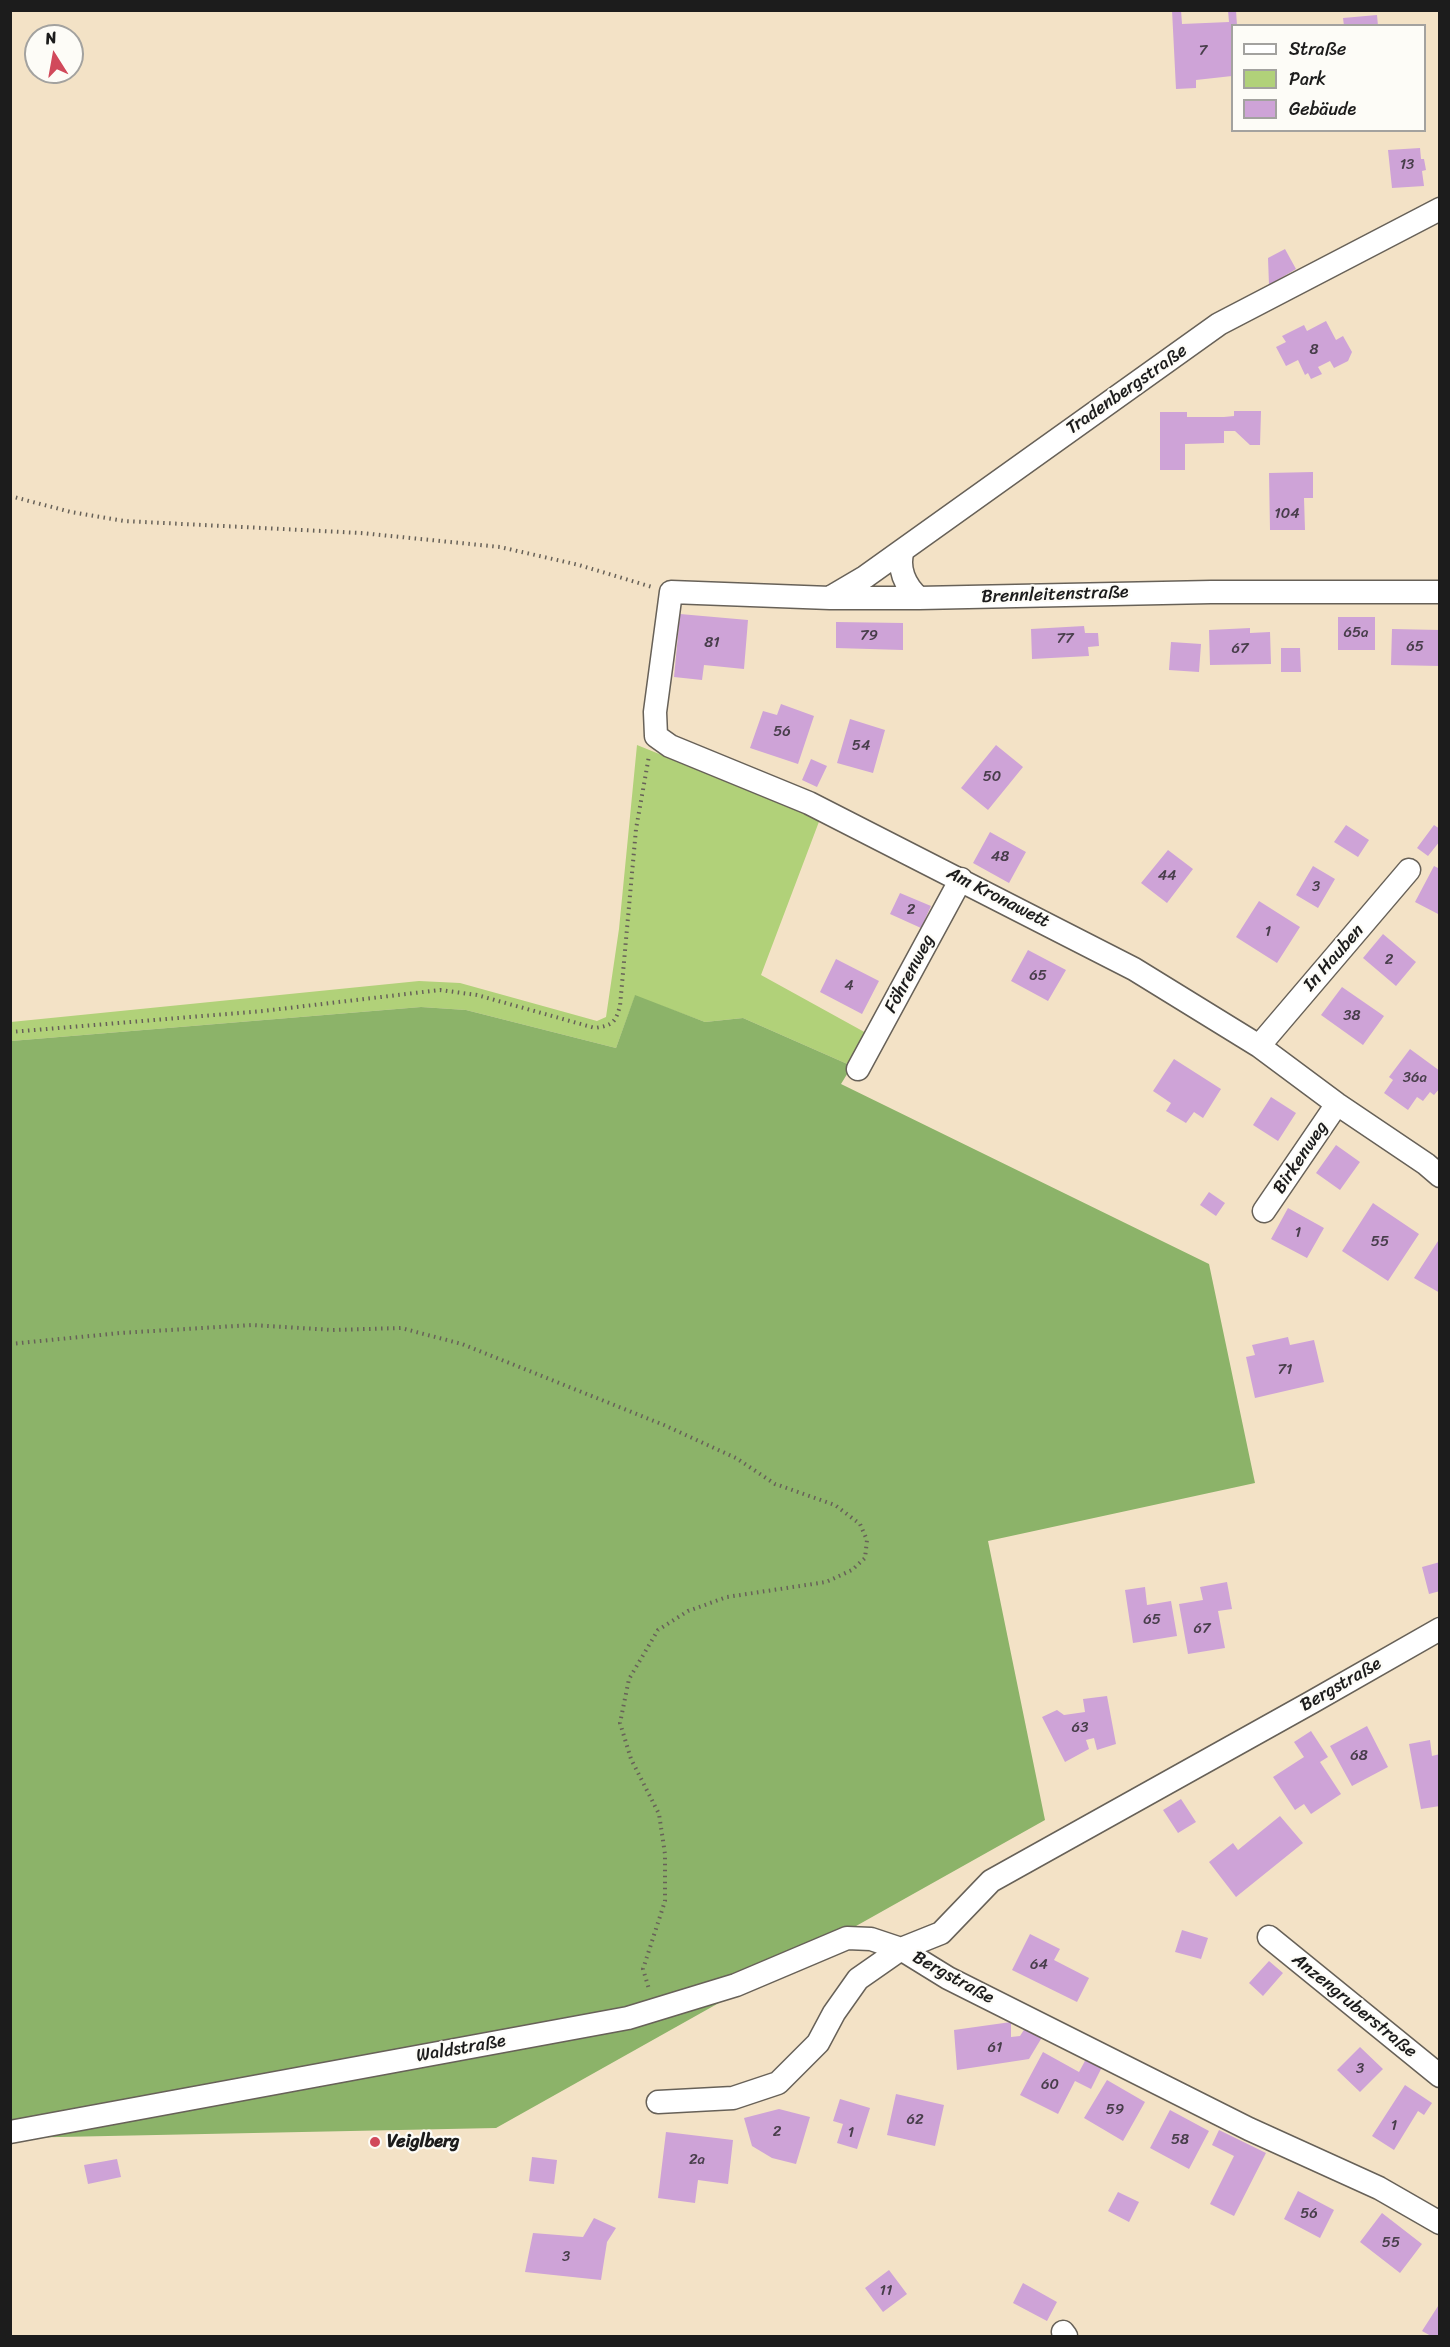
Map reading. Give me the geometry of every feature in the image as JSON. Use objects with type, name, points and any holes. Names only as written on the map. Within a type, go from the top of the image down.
[{"type":"street","name":"Tradenbergstraße","points":[[830,598],[903,550],[1219,324],[1440,209]]},
{"type":"street","points":[[903,550],[901,560],[903,574],[909,588],[919,597]]},
{"type":"street","name":"Brennleitenstraße","points":[[671,592],[830,598],[1211,591],[1440,592]]},
{"type":"street","points":[[656,736],[655,712],[671,592]]},
{"type":"street","name":"Am Kronawett","points":[[656,736],[670,746],[809,803],[1134,969],[1258,1046],[1440,1176]]},
{"type":"street","name":"In Hauben","points":[[1258,1046],[1409,870]]},
{"type":"street","name":"Föhrenweg","points":[[858,1069],[961,879]]},
{"type":"street","name":"Birkenweg","points":[[1264,1211],[1337,1104]]},
{"type":"street","name":"Bergstraße","points":[[901,1949],[940,1933],[992,1881],[1440,1629]]},
{"type":"street","name":"Anzengruberstraße","points":[[1269,1937],[1440,2076]]},
{"type":"street","name":"Waldstraße","points":[[10,2132],[628,2018],[736,1984],[847,1938],[871,1939],[901,1949]]},
{"type":"street","points":[[658,2102],[734,2098],[778,2083],[818,2043],[834,2013],[858,1979],[901,1949]]},
{"type":"street","name":"Bergstraße","points":[[901,1949],[948,1978],[1249,2129],[1379,2188],[1440,2223]]},
{"type":"path","points":[[10,495],[71,512],[124,521],[361,533],[500,547],[579,565],[671,592]]},
{"type":"path","points":[[10,1032],[264,1011],[440,990],[477,995],[595,1028],[609,1026],[616,1020],[620,1006],[636,830],[650,754],[656,736]]},
{"type":"path","points":[[10,1344],[120,1333],[252,1325],[333,1330],[401,1328],[462,1344],[664,1425],[736,1458],[775,1484],[835,1505],[860,1524],[867,1540],[865,1558],[852,1570],[826,1582],[727,1597],[688,1611],[658,1630],[629,1679],[621,1724],[631,1759],[659,1814],[665,1854],[665,1902],[643,1969],[656,2010]]},
{"type":"green space","points":[[637,745],[820,819],[761,975],[868,1034],[852,1066],[743,1018],[705,1022],[635,996],[616,1048],[466,1010],[421,1007],[11,1041],[11,1022],[419,981],[460,983],[597,1021],[606,1017],[619,929]]},
{"type":"green space","points":[[635,995],[705,1022],[743,1018],[852,1066],[841,1084],[1209,1264],[1255,1483],[988,1541],[1045,1820],[496,2128],[11,2138],[11,1041],[421,1007],[466,1010],[616,1048]]},
{"type":"building","points":[[1172,10],[1181,10],[1182,24],[1229,22],[1228,10],[1236,10],[1237,24],[1231,24],[1231,76],[1196,80],[1196,88],[1176,89]]},
{"type":"building","points":[[1377,15],[1378,24],[1344,24],[1343,18]]},
{"type":"building","points":[[1420,148],[1421,159],[1424,159],[1426,170],[1422,171],[1424,186],[1392,188],[1388,150]]},
{"type":"building","points":[[1285,249],[1296,269],[1269,285],[1268,258]]},
{"type":"building","points":[[1326,321],[1336,340],[1343,336],[1352,352],[1348,361],[1334,368],[1330,361],[1318,367],[1322,374],[1311,379],[1308,373],[1305,375],[1298,360],[1286,366],[1276,347],[1286,342],[1282,336],[1304,325],[1307,331]]},
{"type":"building","points":[[1234,411],[1261,411],[1260,445],[1250,445],[1235,431],[1224,431],[1224,443],[1185,444],[1185,470],[1160,470],[1160,412],[1187,412],[1187,417],[1224,417],[1234,416]]},
{"type":"building","points":[[1313,472],[1313,498],[1304,498],[1305,530],[1270,530],[1269,473]]},
{"type":"building","points":[[680,614],[748,620],[744,669],[704,665],[702,680],[674,677]]},
{"type":"building","points":[[1338,617],[1375,617],[1375,650],[1338,650]]},
{"type":"building","points":[[836,622],[903,623],[903,650],[836,648]]},
{"type":"building","points":[[1084,626],[1085,633],[1098,633],[1099,646],[1088,647],[1089,656],[1032,659],[1031,629]]},
{"type":"building","points":[[1250,628],[1250,633],[1270,632],[1271,664],[1210,665],[1209,630]]},
{"type":"building","points":[[1392,629],[1440,630],[1440,666],[1391,665]]},
{"type":"building","points":[[1171,642],[1201,644],[1199,672],[1169,670]]},
{"type":"building","points":[[1281,648],[1300,648],[1301,672],[1281,672]]},
{"type":"building","points":[[781,704],[814,716],[798,764],[750,748],[763,711],[777,715]]},
{"type":"building","points":[[850,719],[885,730],[873,773],[837,763]]},
{"type":"building","points":[[996,745],[1023,767],[988,810],[961,788]]},
{"type":"building","points":[[811,759],[827,766],[817,787],[802,780]]},
{"type":"building","points":[[1346,825],[1369,840],[1358,857],[1334,842]]},
{"type":"building","points":[[1434,825],[1440,829],[1440,841],[1428,856],[1417,848]]},
{"type":"building","points":[[990,832],[1026,852],[1009,883],[973,863]]},
{"type":"building","points":[[1168,850],[1193,869],[1167,903],[1141,883]]},
{"type":"building","points":[[1313,866],[1335,879],[1318,908],[1296,895]]},
{"type":"building","points":[[1434,866],[1440,869],[1440,915],[1415,902]]},
{"type":"building","points":[[900,893],[931,906],[921,928],[890,914]]},
{"type":"building","points":[[1259,901],[1300,927],[1277,963],[1236,937]]},
{"type":"building","points":[[1383,934],[1416,962],[1396,986],[1363,958]]},
{"type":"building","points":[[1028,950],[1066,970],[1048,1001],[1011,981]]},
{"type":"building","points":[[836,959],[879,981],[862,1014],[820,992]]},
{"type":"building","points":[[1342,987],[1384,1016],[1363,1045],[1321,1015]]},
{"type":"building","points":[[1410,1049],[1440,1071],[1440,1088],[1434,1095],[1430,1092],[1423,1101],[1417,1097],[1408,1110],[1384,1093],[1393,1080],[1389,1077]]},
{"type":"building","points":[[1174,1059],[1221,1089],[1203,1118],[1194,1112],[1186,1123],[1166,1111],[1171,1103],[1153,1091]]},
{"type":"building","points":[[1271,1097],[1296,1113],[1278,1141],[1253,1125]]},
{"type":"building","points":[[1336,1145],[1360,1162],[1340,1190],[1316,1173]]},
{"type":"building","points":[[1209,1192],[1225,1203],[1216,1216],[1200,1205]]},
{"type":"building","points":[[1373,1203],[1419,1234],[1388,1281],[1342,1251]]},
{"type":"building","points":[[1288,1208],[1324,1228],[1307,1258],[1271,1239]]},
{"type":"building","points":[[1440,1238],[1440,1293],[1414,1278]]},
{"type":"building","points":[[1288,1337],[1290,1345],[1314,1340],[1324,1382],[1255,1398],[1246,1357],[1255,1355],[1252,1345]]},
{"type":"building","points":[[1440,1562],[1440,1591],[1429,1594],[1422,1567]]},
{"type":"building","points":[[1227,1582],[1232,1609],[1218,1611],[1225,1648],[1188,1654],[1179,1604],[1203,1600],[1200,1587]]},
{"type":"building","points":[[1145,1587],[1147,1605],[1171,1601],[1177,1636],[1133,1643],[1125,1590]]},
{"type":"building","points":[[1107,1696],[1116,1744],[1097,1750],[1094,1738],[1086,1740],[1089,1749],[1065,1762],[1042,1717],[1057,1710],[1064,1715],[1085,1712],[1083,1699]]},
{"type":"building","points":[[1367,1726],[1388,1767],[1352,1786],[1330,1746]]},
{"type":"building","points":[[1311,1731],[1328,1757],[1320,1762],[1341,1794],[1311,1814],[1304,1804],[1295,1810],[1273,1777],[1304,1757],[1294,1742]]},
{"type":"building","points":[[1430,1740],[1432,1756],[1440,1754],[1440,1806],[1421,1809],[1409,1744]]},
{"type":"building","points":[[1181,1799],[1196,1822],[1178,1833],[1163,1810]]},
{"type":"building","points":[[1280,1816],[1303,1843],[1236,1897],[1209,1862],[1233,1843],[1238,1850]]},
{"type":"building","points":[[1182,1930],[1208,1938],[1201,1959],[1175,1952]]},
{"type":"building","points":[[1030,1934],[1060,1949],[1054,1960],[1089,1978],[1077,2002],[1012,1970]]},
{"type":"building","points":[[1269,1961],[1283,1973],[1263,1996],[1249,1983]]},
{"type":"building","points":[[1011,2022],[1011,2037],[1020,2036],[1027,2025],[1044,2034],[1029,2059],[957,2070],[954,2030]]},
{"type":"building","points":[[1360,2047],[1383,2069],[1360,2092],[1337,2070]]},
{"type":"building","points":[[1043,2052],[1079,2072],[1086,2059],[1102,2067],[1091,2089],[1075,2081],[1058,2114],[1020,2095]]},
{"type":"building","points":[[1107,2080],[1145,2102],[1123,2141],[1084,2118]]},
{"type":"building","points":[[1405,2085],[1432,2103],[1424,2115],[1418,2111],[1394,2150],[1372,2136]]},
{"type":"building","points":[[896,2094],[944,2105],[935,2146],[887,2135]]},
{"type":"building","points":[[840,2099],[870,2108],[857,2149],[837,2143],[843,2124],[833,2121]]},
{"type":"building","points":[[779,2109],[810,2117],[796,2164],[772,2158],[752,2146],[744,2118]]},
{"type":"building","points":[[1170,2110],[1209,2131],[1189,2169],[1150,2148]]},
{"type":"building","points":[[1219,2130],[1266,2153],[1234,2216],[1210,2204],[1234,2156],[1212,2145]]},
{"type":"building","points":[[666,2132],[733,2140],[728,2184],[698,2180],[695,2203],[658,2198]]},
{"type":"building","points":[[532,2157],[557,2160],[554,2184],[529,2181]]},
{"type":"building","points":[[117,2159],[121,2177],[88,2184],[84,2165]]},
{"type":"building","points":[[1298,2191],[1334,2210],[1320,2238],[1284,2219]]},
{"type":"building","points":[[1118,2192],[1139,2202],[1129,2222],[1108,2211]]},
{"type":"building","points":[[1382,2213],[1422,2244],[1400,2273],[1360,2242]]},
{"type":"building","points":[[594,2218],[616,2228],[607,2242],[601,2280],[525,2272],[533,2233],[583,2237]]},
{"type":"building","points":[[889,2270],[907,2294],[883,2312],[865,2288]]},
{"type":"building","points":[[1023,2283],[1057,2302],[1047,2321],[1013,2303]]},
{"type":"building","points":[[1440,2303],[1440,2336],[1431,2336],[1422,2331]]},
{"type":"place","name":"Veiglberg","points":[[375,2142]]}]
